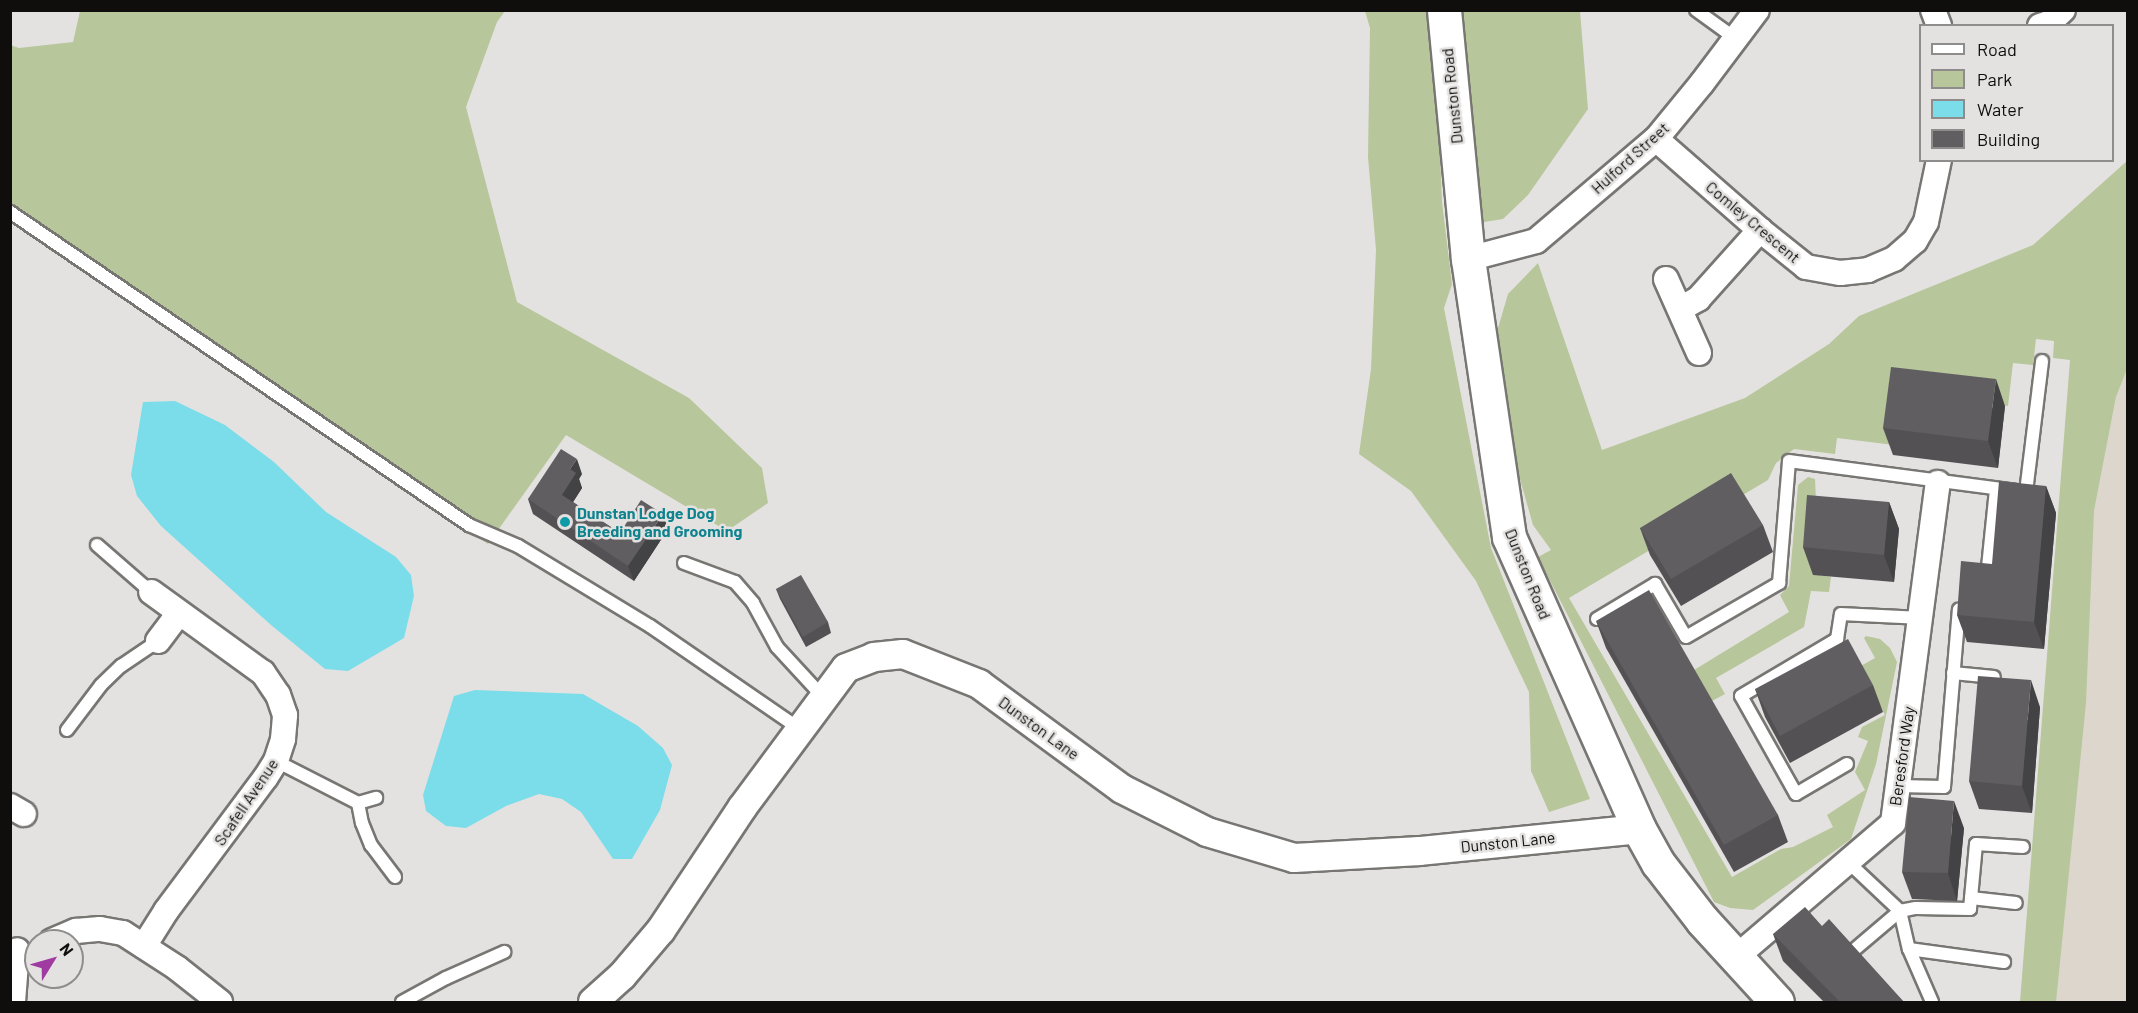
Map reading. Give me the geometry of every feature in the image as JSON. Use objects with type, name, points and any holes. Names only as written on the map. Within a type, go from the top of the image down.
[{"type":"main road","name":"Dunston Road","points":[[1444,10],[1468,259],[1509,537],[1639,829],[1658,863],[1702,920],[1777,1002]]},
{"type":"street","name":"Hulford Street","points":[[1468,259],[1536,241],[1656,139],[1757,10]]},
{"type":"street","name":"Comley Crescent","points":[[1656,139],[1806,267],[1840,273],[1868,270],[1894,259],[1915,241],[1926,222],[1939,162]]},
{"type":"street","points":[[1680,309],[1698,298],[1760,230]]},
{"type":"street","points":[[1666,279],[1699,353]]},
{"type":"street","name":"Beresford Way","points":[[1735,958],[1893,823],[1938,483]]},
{"type":"street","name":"Scafell Avenue","points":[[144,946],[166,911],[232,825],[276,761],[283,739],[285,715],[278,695],[263,673],[151,592]]},
{"type":"street","points":[[158,641],[179,613]]},
{"type":"street","name":"Dunston Lane","points":[[593,1002],[622,976],[661,930],[742,808],[846,668],[874,657],[903,654],[979,684],[1122,789],[1207,832],[1294,858],[1420,850],[1639,829]]},
{"type":"street","points":[[84,930],[100,929],[123,933],[220,1002]]},
{"type":"street","points":[[13,1002],[21,948]]},
{"type":"lane","points":[[1696,10],[1736,39]]},
{"type":"lane","points":[[10,212],[469,525],[518,546],[650,626],[800,729]]},
{"type":"lane","points":[[1597,619],[1655,584],[1686,637],[1779,583],[1789,461],[1938,483],[2026,492],[2042,361]]},
{"type":"lane","points":[[1988,567],[1996,489]]},
{"type":"lane","points":[[97,545],[151,592]]},
{"type":"lane","points":[[684,563],[735,582],[753,603],[777,648],[824,698]]},
{"type":"lane","points":[[1898,786],[1944,787],[1959,610]]},
{"type":"lane","points":[[1847,764],[1796,794],[1741,696],[1837,639],[1840,614],[1921,618]]},
{"type":"lane","points":[[68,730],[101,685],[121,666],[158,641]]},
{"type":"lane","points":[[1953,673],[2007,679]]},
{"type":"lane","points":[[276,761],[358,803],[376,798]]},
{"type":"lane","points":[[358,803],[362,823],[371,845],[395,877]]},
{"type":"lane","points":[[1854,950],[1900,911],[1916,908],[1970,909],[1977,844],[2023,847]]},
{"type":"lane","points":[[1848,862],[1900,911],[1909,949],[1932,1002]]},
{"type":"lane","points":[[1971,898],[2016,903]]},
{"type":"lane","points":[[1909,949],[2004,962]]},
{"type":"lane","points":[[402,1002],[446,978],[504,952]]},
{"type":"shaded area","points":[[2127,369],[2127,1002],[2054,1002],[2094,511],[2116,397]]},
{"type":"green space","points":[[80,11],[505,11],[497,22],[466,107],[517,302],[689,398],[762,468],[768,503],[727,531],[566,435],[488,544],[435,510],[72,245],[11,206],[10,45],[19,48],[73,42]]},
{"type":"green space","points":[[1365,11],[1434,11],[1442,202],[1452,284],[1444,308],[1491,548],[1590,799],[1549,812],[1531,771],[1529,692],[1476,581],[1411,491],[1359,454],[1371,369],[1376,250],[1368,157],[1370,28]]},
{"type":"green space","points":[[1451,11],[1580,11],[1588,109],[1528,195],[1503,219],[1484,222],[1470,197]]},
{"type":"green space","points":[[2127,161],[2127,369],[2116,397],[2094,511],[2086,703],[2056,1002],[2020,1002],[2070,360],[2053,358],[2054,341],[2036,339],[2033,365],[2013,363],[2008,406],[1900,393],[1894,445],[1837,438],[1835,454],[1794,449],[1776,463],[1768,480],[1569,598],[1732,877],[1781,849],[1793,847],[1833,827],[1827,815],[1865,790],[1855,772],[1868,741],[1858,737],[1862,727],[1885,715],[1859,667],[1875,658],[1864,638],[1866,636],[1880,639],[1890,648],[1897,662],[1876,764],[1851,839],[1753,910],[1730,908],[1714,902],[1538,557],[1551,550],[1533,525],[1509,440],[1496,335],[1508,294],[1538,263],[1602,450],[1745,398],[1829,344],[1859,316],[2033,245]]},
{"type":"green space","points":[[1808,477],[1815,479],[1817,522],[1813,574],[1831,577],[1829,592],[1811,591],[1804,627],[1716,678],[1725,694],[1710,702],[1694,670],[1789,612],[1780,595],[1789,586],[1798,485]]},
{"type":"water","points":[[175,401],[225,425],[274,462],[326,512],[396,557],[411,575],[414,596],[404,638],[348,671],[325,669],[271,625],[161,526],[137,496],[131,475],[143,402]]},
{"type":"water","points":[[475,690],[583,694],[638,726],[663,748],[672,765],[660,810],[632,859],[613,859],[581,812],[562,799],[539,794],[506,806],[466,828],[446,826],[426,811],[423,795],[454,696]]},
{"type":"building","points":[[1891,367],[1996,379],[1988,441],[1883,428]]},
{"type":"building","points":[[561,449],[577,459],[570,469],[576,473],[562,495],[620,533],[641,500],[663,514],[628,566],[528,499]]},
{"type":"building","points":[[1731,473],[1763,525],[1671,579],[1640,528]]},
{"type":"building","points":[[1999,481],[2046,486],[2034,622],[1957,615],[1961,561],[1992,564]]},
{"type":"building","points":[[1807,495],[1889,502],[1884,555],[1803,547]]},
{"type":"building","points":[[801,575],[828,622],[803,637],[776,589]]},
{"type":"building","points":[[1649,590],[1778,815],[1724,845],[1596,621]]},
{"type":"building","points":[[1848,639],[1873,685],[1780,736],[1755,689]]},
{"type":"building","points":[[1978,676],[2031,680],[2022,786],[1969,781]]},
{"type":"building","points":[[1909,797],[1954,801],[1948,873],[1902,872]]},
{"type":"building","points":[[1805,907],[1822,926],[1829,919],[1904,1002],[1840,1002],[1773,934]]},
{"type":"place","name":"Dunstan Lodge Dog Breeding and Grooming","points":[[565,522]]}]
